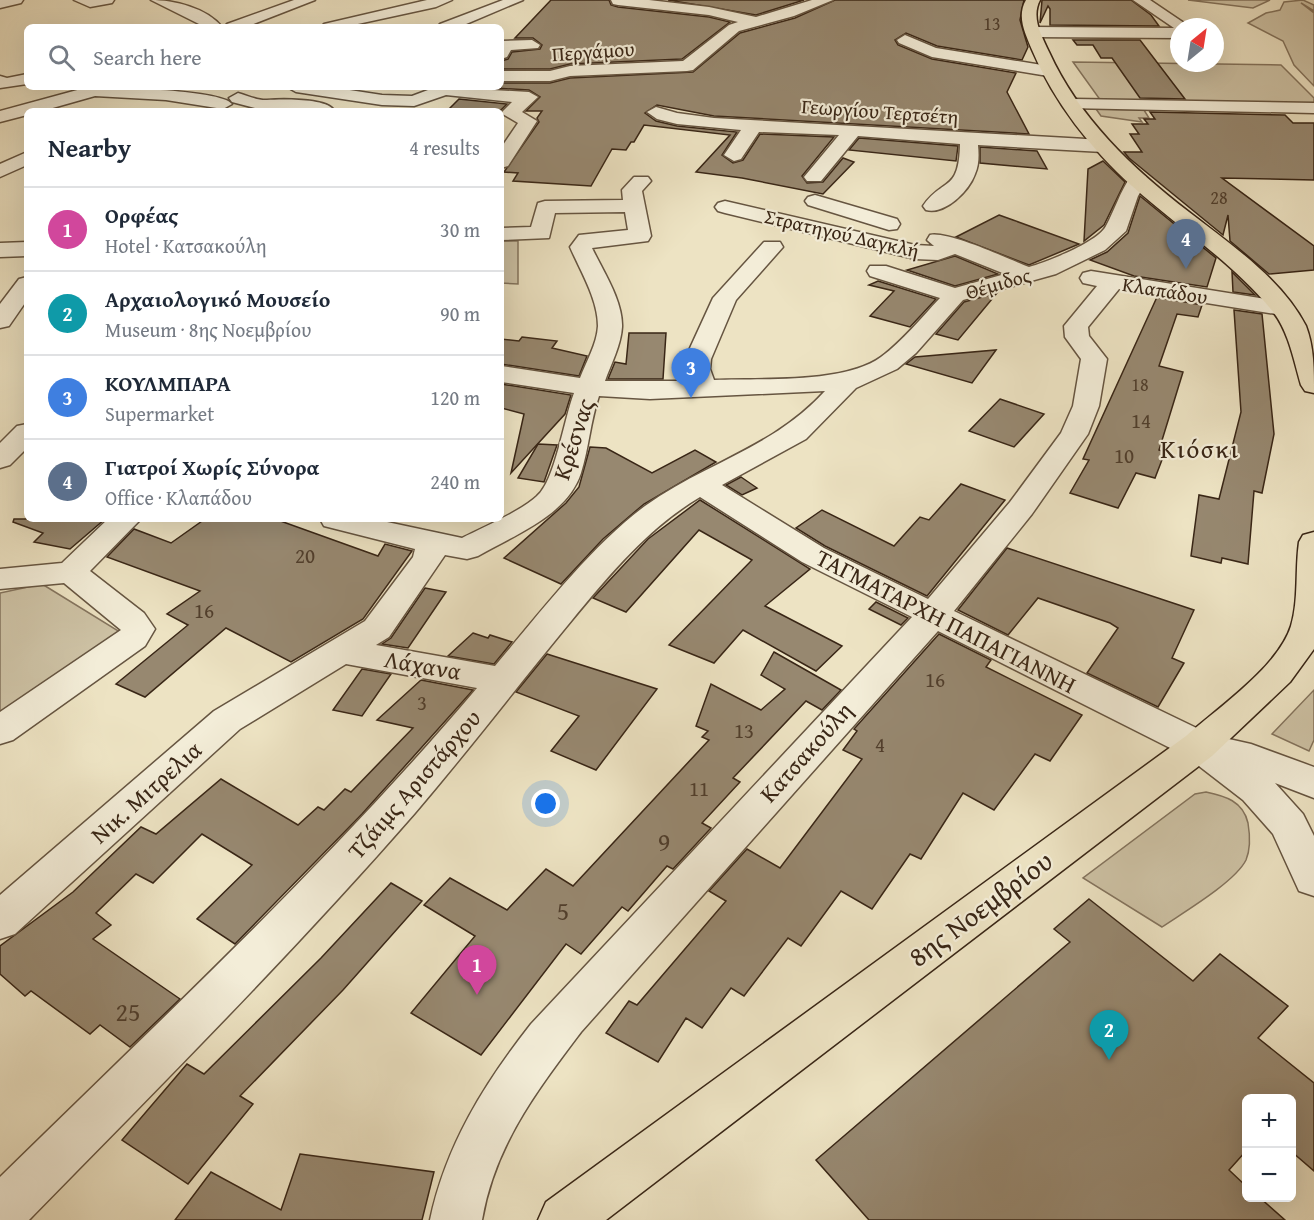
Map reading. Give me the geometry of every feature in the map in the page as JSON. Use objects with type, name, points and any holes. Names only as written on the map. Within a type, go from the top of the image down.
[{"type":"main road","points":[[1033,0],[1028,9],[1033,32],[1048,71],[1103,146],[1138,180],[1256,280],[1282,308],[1294,327],[1314,385]]},
{"type":"main road","name":"8ης Νοεμβρίου","points":[[564,1220],[1199,746],[1283,667],[1300,644],[1308,623],[1314,542]]},
{"type":"street","points":[[0,4],[16,0]]},
{"type":"street","points":[[81,0],[90,3],[107,0]]},
{"type":"street","points":[[158,0],[211,24]]},
{"type":"street","points":[[240,24],[308,0]]},
{"type":"street","points":[[338,24],[363,15],[445,0]]},
{"type":"street","points":[[696,40],[719,37],[737,26],[789,14],[826,0]]},
{"type":"street","points":[[1140,0],[1170,19]]},
{"type":"street","points":[[618,1],[716,13],[756,22]]},
{"type":"street","points":[[357,2],[395,10]]},
{"type":"street","points":[[453,24],[511,2],[531,8]]},
{"type":"street","points":[[660,22],[685,10]]},
{"type":"street","points":[[1033,32],[1170,33]]},
{"type":"street","name":"Περγάμου","points":[[504,76],[550,76],[570,66],[687,66],[719,37]]},
{"type":"street","points":[[905,40],[915,42],[915,46],[926,50],[1048,71]]},
{"type":"street","points":[[504,47],[505,45],[532,45]]},
{"type":"street","points":[[1,78],[24,65]]},
{"type":"street","points":[[504,157],[528,121],[510,114],[526,98],[545,85],[550,76]]},
{"type":"street","points":[[1,78],[24,79]]},
{"type":"street","points":[[29,108],[88,90]]},
{"type":"street","points":[[103,90],[230,101],[261,108],[275,103],[312,108]]},
{"type":"street","points":[[140,93],[148,90]]},
{"type":"street","points":[[212,108],[261,90]]},
{"type":"street","points":[[316,90],[382,100],[418,100],[444,90],[526,98]]},
{"type":"street","points":[[1074,104],[1314,108]]},
{"type":"street","points":[[0,117],[24,110]]},
{"type":"street","name":"Γεωργίου Τερτσέτη","points":[[656,112],[687,121],[853,130],[1034,145],[1103,146]]},
{"type":"street","points":[[734,155],[753,126]]},
{"type":"street","points":[[814,177],[853,130]]},
{"type":"street","points":[[933,206],[959,187],[969,158],[969,140]]},
{"type":"street","name":"Θέμιδος","points":[[847,382],[888,363],[901,353],[955,295],[1039,272],[1097,245],[1115,231],[1128,196],[1138,180]]},
{"type":"street","points":[[504,234],[541,232],[545,207],[634,206],[632,190],[641,181]]},
{"type":"street","name":"Κλαπάδου","points":[[815,201],[1039,272],[1282,308]]},
{"type":"street","name":"Κρέσνας","points":[[431,543],[467,549],[549,502],[566,475],[578,417],[608,339],[610,324],[602,293],[581,247],[587,240],[640,236],[634,206]]},
{"type":"street","name":"Στρατηγού Δαγκλή","points":[[725,207],[915,252],[938,253],[958,246]]},
{"type":"street","name":"Στρατηγού Δαγκλή","points":[[703,388],[697,369],[698,359],[721,305],[730,291],[772,247]]},
{"type":"street","points":[[0,250],[24,249]]},
{"type":"street","points":[[878,271],[955,295]]},
{"type":"street","name":"Κατσακούλη","points":[[456,1220],[468,1174],[482,1139],[522,1073],[565,1017],[932,616],[1021,508],[1074,434],[1086,406],[1094,360],[1077,337],[1076,326],[1113,282]]},
{"type":"street","points":[[0,321],[24,288]]},
{"type":"street","points":[[0,330],[5,326],[24,328]]},
{"type":"street","points":[[504,374],[591,388],[650,391],[847,382]]},
{"type":"street","name":"Τζάιμς Αριστάρχου","points":[[0,1213],[281,932],[403,800],[566,602],[639,527],[662,508],[701,484],[796,433],[821,411],[847,382]]},
{"type":"street","points":[[0,459],[24,435]]},
{"type":"street","name":"ΤΑΓΜΑΤΑΡΧΗ ΠΑΠΑΓΙΑΝΝΗ","points":[[701,484],[813,555],[932,616],[1199,746]]},
{"type":"street","points":[[0,579],[71,572],[123,522]]},
{"type":"street","points":[[347,522],[431,543]]},
{"type":"street","name":"Νικ. Μιτρελια","points":[[0,921],[201,741],[234,715],[300,673],[377,629],[429,558],[431,543]]},
{"type":"street","points":[[0,730],[136,635],[138,629],[132,621],[71,572]]},
{"type":"street","name":"Λάχανα","points":[[342,651],[504,680]]},
{"type":"street","points":[[1199,746],[1251,758],[1314,783]]},
{"type":"street","points":[[1199,746],[1257,789],[1289,825],[1314,879]]},
{"type":"shaded area","points":[[1188,0],[1270,0],[1253,8]]},
{"type":"shaded area","points":[[1303,0],[1314,5],[1314,11],[1301,3],[1314,13],[1314,86],[1294,65],[1283,41],[1248,23],[1266,13],[1280,10],[1284,2]]},
{"type":"shaded area","points":[[1073,62],[1170,63],[1170,72],[1224,72],[1224,64],[1281,65],[1314,98],[1314,104],[1101,101]]},
{"type":"shaded area","points":[[1096,109],[1144,110],[1149,118],[1139,118],[1142,122],[1101,116]]},
{"type":"shaded area","points":[[504,241],[518,241],[518,284],[504,283]]},
{"type":"shaded area","points":[[42,584],[120,632],[0,713],[0,593]]},
{"type":"shaded area","points":[[1314,690],[1314,740],[1309,751],[1272,734]]},
{"type":"shaded area","points":[[1206,792],[1220,795],[1242,809],[1248,823],[1250,837],[1248,855],[1240,869],[1208,896],[1162,927],[1083,878],[1195,794]]},
{"type":"building","points":[[551,0],[609,0],[611,5],[618,7],[709,17],[730,22],[682,59],[570,64],[550,69],[504,69],[504,60],[508,59],[512,52],[540,49],[542,45],[533,38],[515,38]]},
{"type":"building","points":[[668,0],[804,0],[756,15]]},
{"type":"building","points":[[835,0],[1024,0],[1020,20],[1028,47],[1022,60],[937,46],[906,33],[895,40],[898,45],[932,59],[1016,73],[1007,92],[1029,134],[714,116],[657,105],[645,113],[656,121],[677,126],[737,132],[722,155],[733,163],[743,160],[760,134],[834,137],[802,176],[807,183],[823,182],[843,158],[854,162],[823,194],[742,178],[696,172],[730,135],[644,125],[634,142],[631,142],[626,150],[612,149],[591,186],[513,181],[518,173],[504,172],[539,122],[537,118],[542,111],[526,111],[540,97],[529,90],[504,89],[504,83],[550,83],[570,78],[693,72],[740,33],[795,18]]},
{"type":"building","points":[[1042,0],[1131,0],[1151,15],[1159,26],[1050,25],[1048,6],[1040,23]]},
{"type":"building","points":[[1073,40],[1140,40],[1185,99],[1140,98],[1112,58],[1101,58],[1093,45],[1077,45]]},
{"type":"building","points":[[459,99],[507,104],[503,108],[450,108]]},
{"type":"building","points":[[1150,112],[1285,115],[1293,123],[1314,123],[1314,180],[1222,178],[1314,246],[1314,270],[1269,274],[1230,241],[1228,215],[1223,235],[1129,158],[1124,152],[1142,152],[1130,134],[1139,134],[1132,124],[1148,124],[1144,119],[1155,119]]},
{"type":"building","points":[[859,138],[958,146],[956,161],[849,150]]},
{"type":"building","points":[[980,147],[1037,151],[1047,169],[980,163]]},
{"type":"building","points":[[1103,161],[1125,182],[1104,225],[1084,241],[1088,169]]},
{"type":"building","points":[[1140,196],[1216,258],[1207,287],[1134,276],[1090,260],[1107,252],[1128,233]]},
{"type":"building","points":[[999,215],[1079,244],[1029,265],[956,237]]},
{"type":"building","points":[[955,256],[998,274],[955,286],[907,270]]},
{"type":"building","points":[[1232,272],[1255,295],[1233,292]]},
{"type":"building","points":[[878,281],[936,299],[910,327],[870,316],[894,291],[869,285]]},
{"type":"building","points":[[997,293],[958,340],[936,334],[964,302]]},
{"type":"building","points":[[1157,297],[1202,305],[1198,317],[1177,314],[1159,366],[1183,372],[1159,450],[1165,452],[1155,478],[1136,473],[1118,508],[1070,493],[1089,460],[1083,459]]},
{"type":"building","points":[[1234,310],[1262,314],[1274,434],[1262,493],[1254,491],[1248,564],[1222,558],[1221,563],[1191,556],[1199,495],[1219,499],[1241,412]]},
{"type":"building","points":[[629,333],[666,333],[663,379],[608,379],[615,362],[626,364]]},
{"type":"building","points":[[522,337],[557,341],[552,348],[587,356],[579,376],[504,364],[504,339],[519,341]]},
{"type":"building","points":[[996,350],[972,383],[906,364],[915,357]]},
{"type":"building","points":[[504,384],[571,395],[565,414],[511,473],[524,414],[504,409]]},
{"type":"building","points":[[1000,399],[1044,414],[1014,447],[969,431]]},
{"type":"building","points":[[538,444],[557,445],[544,482],[518,478]]},
{"type":"building","points":[[590,447],[606,448],[652,473],[695,450],[716,462],[644,504],[603,539],[561,584],[504,558],[566,503],[579,487]]},
{"type":"building","points":[[741,477],[757,488],[742,495],[726,485]]},
{"type":"building","points":[[961,484],[1005,500],[927,596],[825,546],[796,528],[822,510],[894,546],[920,517],[929,520]]},
{"type":"building","points":[[700,500],[810,569],[765,606],[842,646],[816,671],[743,630],[714,663],[669,645],[752,560],[699,530],[626,612],[593,598],[648,539]]},
{"type":"building","points":[[14,519],[24,519],[24,522],[102,522],[70,549],[34,542],[43,533],[13,522]]},
{"type":"building","points":[[201,522],[283,522],[378,556],[385,544],[412,551],[363,619],[291,662],[226,628],[145,697],[116,684],[188,625],[167,614],[200,591],[107,557],[134,529],[171,543]]},
{"type":"building","points":[[1007,548],[1194,610],[1172,658],[1184,663],[1158,707],[1087,673],[1118,628],[1110,623],[1038,598],[1008,635],[958,610]]},
{"type":"building","points":[[425,588],[446,592],[408,648],[382,644],[391,638]]},
{"type":"building","points":[[876,602],[908,618],[901,625],[869,609]]},
{"type":"building","points":[[473,633],[488,638],[490,635],[512,642],[494,664],[448,656]]},
{"type":"building","points":[[939,634],[991,660],[986,667],[1082,715],[1050,761],[1035,754],[994,810],[963,793],[921,859],[910,854],[872,909],[841,891],[801,946],[788,938],[744,996],[731,988],[702,1028],[686,1018],[658,1062],[606,1033],[629,1001],[637,1005],[726,901],[709,891],[747,849],[780,868],[862,759],[843,750],[857,731],[854,729]]},
{"type":"building","points":[[774,652],[841,690],[822,710],[806,701],[733,778],[740,782],[702,823],[711,828],[673,869],[667,866],[628,911],[622,907],[581,954],[566,944],[481,1055],[411,1013],[475,936],[424,905],[450,878],[507,910],[546,869],[573,886],[709,740],[702,737],[708,731],[696,726],[711,684],[761,710],[785,689],[761,675]]},
{"type":"building","points":[[547,654],[657,689],[596,770],[551,751],[579,716],[516,692]]},
{"type":"building","points":[[362,669],[391,674],[362,716],[333,710]]},
{"type":"building","points":[[421,680],[473,690],[362,814],[235,944],[197,919],[252,865],[202,834],[153,883],[136,874],[96,913],[111,925],[93,939],[180,999],[130,1047],[100,1025],[90,1034],[31,991],[25,996],[0,974],[0,946],[73,892],[141,827],[156,834],[221,779],[298,825],[318,807],[324,810],[345,789],[351,792],[413,728],[377,720]]},
{"type":"building","points":[[391,883],[422,901],[343,990],[240,1096],[253,1104],[188,1184],[122,1140],[187,1064],[204,1074],[321,958]]},
{"type":"building","points":[[1089,899],[1193,981],[1220,954],[1288,1006],[1258,1038],[1314,1083],[1314,1171],[1296,1155],[1296,1094],[1242,1094],[1242,1155],[1229,1170],[1242,1182],[1242,1202],[1265,1202],[1285,1220],[869,1220],[816,1160],[1070,942],[1054,929]]},
{"type":"building","points":[[300,1154],[434,1172],[422,1220],[175,1220],[211,1172],[281,1210]]},
{"type":"place","name":"Γιατροί Χωρίς Σύνορα","points":[[1186,269]]},
{"type":"place","name":"ΚΟΥΛΜΠΑΡΑ","points":[[691,398]]},
{"type":"place","name":"Ορφέας","points":[[477,995]]},
{"type":"place","name":"Αρχαιολογικό Μουσείο","points":[[1109,1060]]},
{"type":"district","name":"Κιόσκι","points":[[1200,448]]}]
